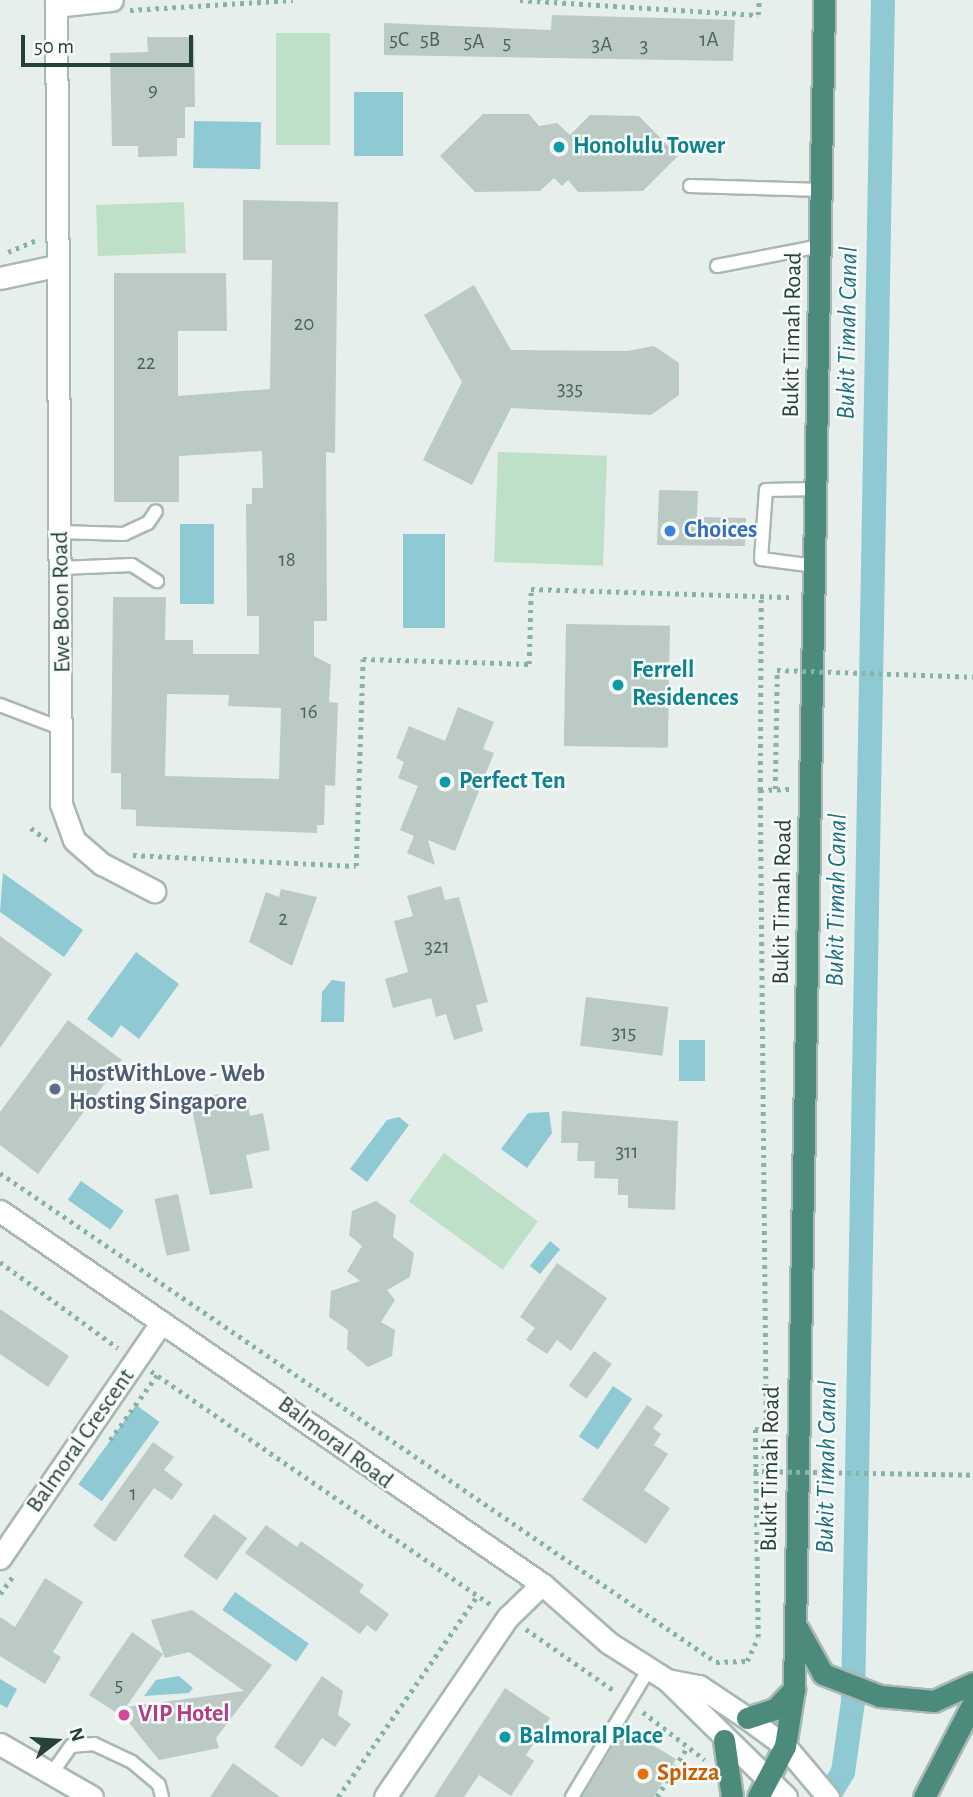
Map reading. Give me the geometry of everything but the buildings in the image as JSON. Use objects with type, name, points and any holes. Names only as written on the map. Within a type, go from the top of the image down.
[{"type":"highway","name":"Bukit Timah Road","points":[[762,1789],[785,1746],[794,1689],[824,0]]},
{"type":"highway","points":[[795,1622],[823,1674],[880,1696],[934,1701],[973,1683]]},
{"type":"highway","points":[[747,1718],[775,1709],[794,1689]]},
{"type":"highway","points":[[924,1797],[973,1704]]},
{"type":"highway","points":[[724,1740],[732,1797]]},
{"type":"street","points":[[814,0],[824,0]]},
{"type":"street","points":[[56,3],[118,5]]},
{"type":"street","name":"Ewe Boon Road","points":[[56,3],[64,729],[61,804],[74,839],[102,864],[154,891]]},
{"type":"street","points":[[0,278],[57,266]]},
{"type":"street","name":"Balmoral Road","points":[[0,1211],[542,1584],[658,1675],[724,1740],[762,1789],[786,1797]]},
{"type":"street","name":"Balmoral Crescent","points":[[0,1558],[161,1323]]},
{"type":"street","points":[[385,1797],[508,1617],[542,1584]]},
{"type":"street","name":"Balmoral Road","points":[[658,1675],[699,1685],[747,1718],[785,1746],[821,1790]]},
{"type":"street","points":[[0,1744],[92,1797]]},
{"type":"lane","points":[[690,186],[822,190]]},
{"type":"lane","points":[[716,266],[821,246]]},
{"type":"lane","points":[[814,566],[761,559],[766,490],[816,489]]},
{"type":"lane","points":[[61,532],[124,534],[148,523],[156,510]]},
{"type":"lane","points":[[61,568],[132,565],[157,581]]},
{"type":"lane","points":[[0,705],[64,729]]},
{"type":"lane","points":[[572,1797],[629,1701],[658,1675]]},
{"type":"lane","points":[[52,1773],[71,1746],[94,1744],[132,1762],[159,1785],[162,1797]]},
{"type":"path","points":[[118,5],[293,0]]},
{"type":"path","points":[[520,0],[758,15],[760,0]]},
{"type":"path","points":[[119,854],[356,866],[363,659],[529,664],[531,589],[814,598]]},
{"type":"path","points":[[761,595],[760,790],[766,1430],[764,1465]]},
{"type":"path","points":[[760,790],[775,789],[777,670],[973,677]]},
{"type":"path","points":[[0,1173],[729,1665],[747,1661],[758,1637],[755,1429],[766,1430]]},
{"type":"path","points":[[0,1262],[136,1361],[629,1701],[718,1768]]},
{"type":"path","points":[[754,1471],[973,1475]]},
{"type":"path","points":[[338,1797],[477,1596]]},
{"type":"path","points":[[657,1797],[687,1746]]},
{"type":"green space","points":[[276,33],[330,33],[330,145],[276,145]]},
{"type":"green space","points":[[184,202],[186,253],[98,256],[96,205]]},
{"type":"green space","points":[[498,452],[607,456],[603,566],[494,562]]},
{"type":"green space","points":[[444,1153],[538,1221],[503,1270],[409,1202]]},
{"type":"water","points":[[354,92],[403,92],[403,156],[354,156]]},
{"type":"water","points":[[194,121],[261,122],[260,169],[193,168]]},
{"type":"water","points":[[180,524],[214,524],[214,604],[180,604]]},
{"type":"water","points":[[403,534],[445,534],[445,628],[403,628]]},
{"type":"water","points":[[3,873],[83,930],[64,957],[0,912]]},
{"type":"water","points":[[136,952],[179,984],[139,1039],[121,1025],[112,1038],[87,1019]]},
{"type":"water","points":[[332,980],[345,982],[344,1022],[321,1022],[322,992]]},
{"type":"water","points":[[679,1040],[705,1040],[705,1081],[679,1081]]},
{"type":"water","points":[[549,1112],[552,1133],[527,1168],[501,1149],[528,1113]]},
{"type":"water","points":[[399,1117],[409,1125],[367,1182],[350,1169],[387,1120]]},
{"type":"water","points":[[81,1181],[124,1211],[110,1230],[68,1200]]},
{"type":"water","points":[[550,1241],[560,1249],[540,1274],[530,1266]]},
{"type":"water","points":[[613,1386],[632,1399],[598,1449],[579,1437]]},
{"type":"water","points":[[136,1405],[159,1422],[102,1501],[78,1484]]},
{"type":"water","points":[[235,1592],[309,1644],[296,1662],[222,1610]]},
{"type":"water","points":[[179,1676],[193,1688],[189,1693],[144,1696],[156,1680]]},
{"type":"water","points":[[0,1679],[17,1689],[7,1708],[0,1704]]},
{"type":"waterway","name":"Bukit Timah Canal","points":[[828,1797],[843,1772],[853,1702],[883,0]]},
{"type":"place","name":"Honolulu Tower","points":[[559,147]]},
{"type":"place","name":"Choices","points":[[670,531]]},
{"type":"place","name":"Ferrell Residences","points":[[618,685]]},
{"type":"place","name":"Perfect Ten","points":[[445,782]]},
{"type":"place","name":"HostWithLove - Web Hosting Singapore","points":[[55,1089]]},
{"type":"place","name":"VIP Hotel","points":[[124,1715]]},
{"type":"place","name":"Balmoral Place","points":[[505,1737]]},
{"type":"place","name":"Spizza","points":[[643,1774]]}]
